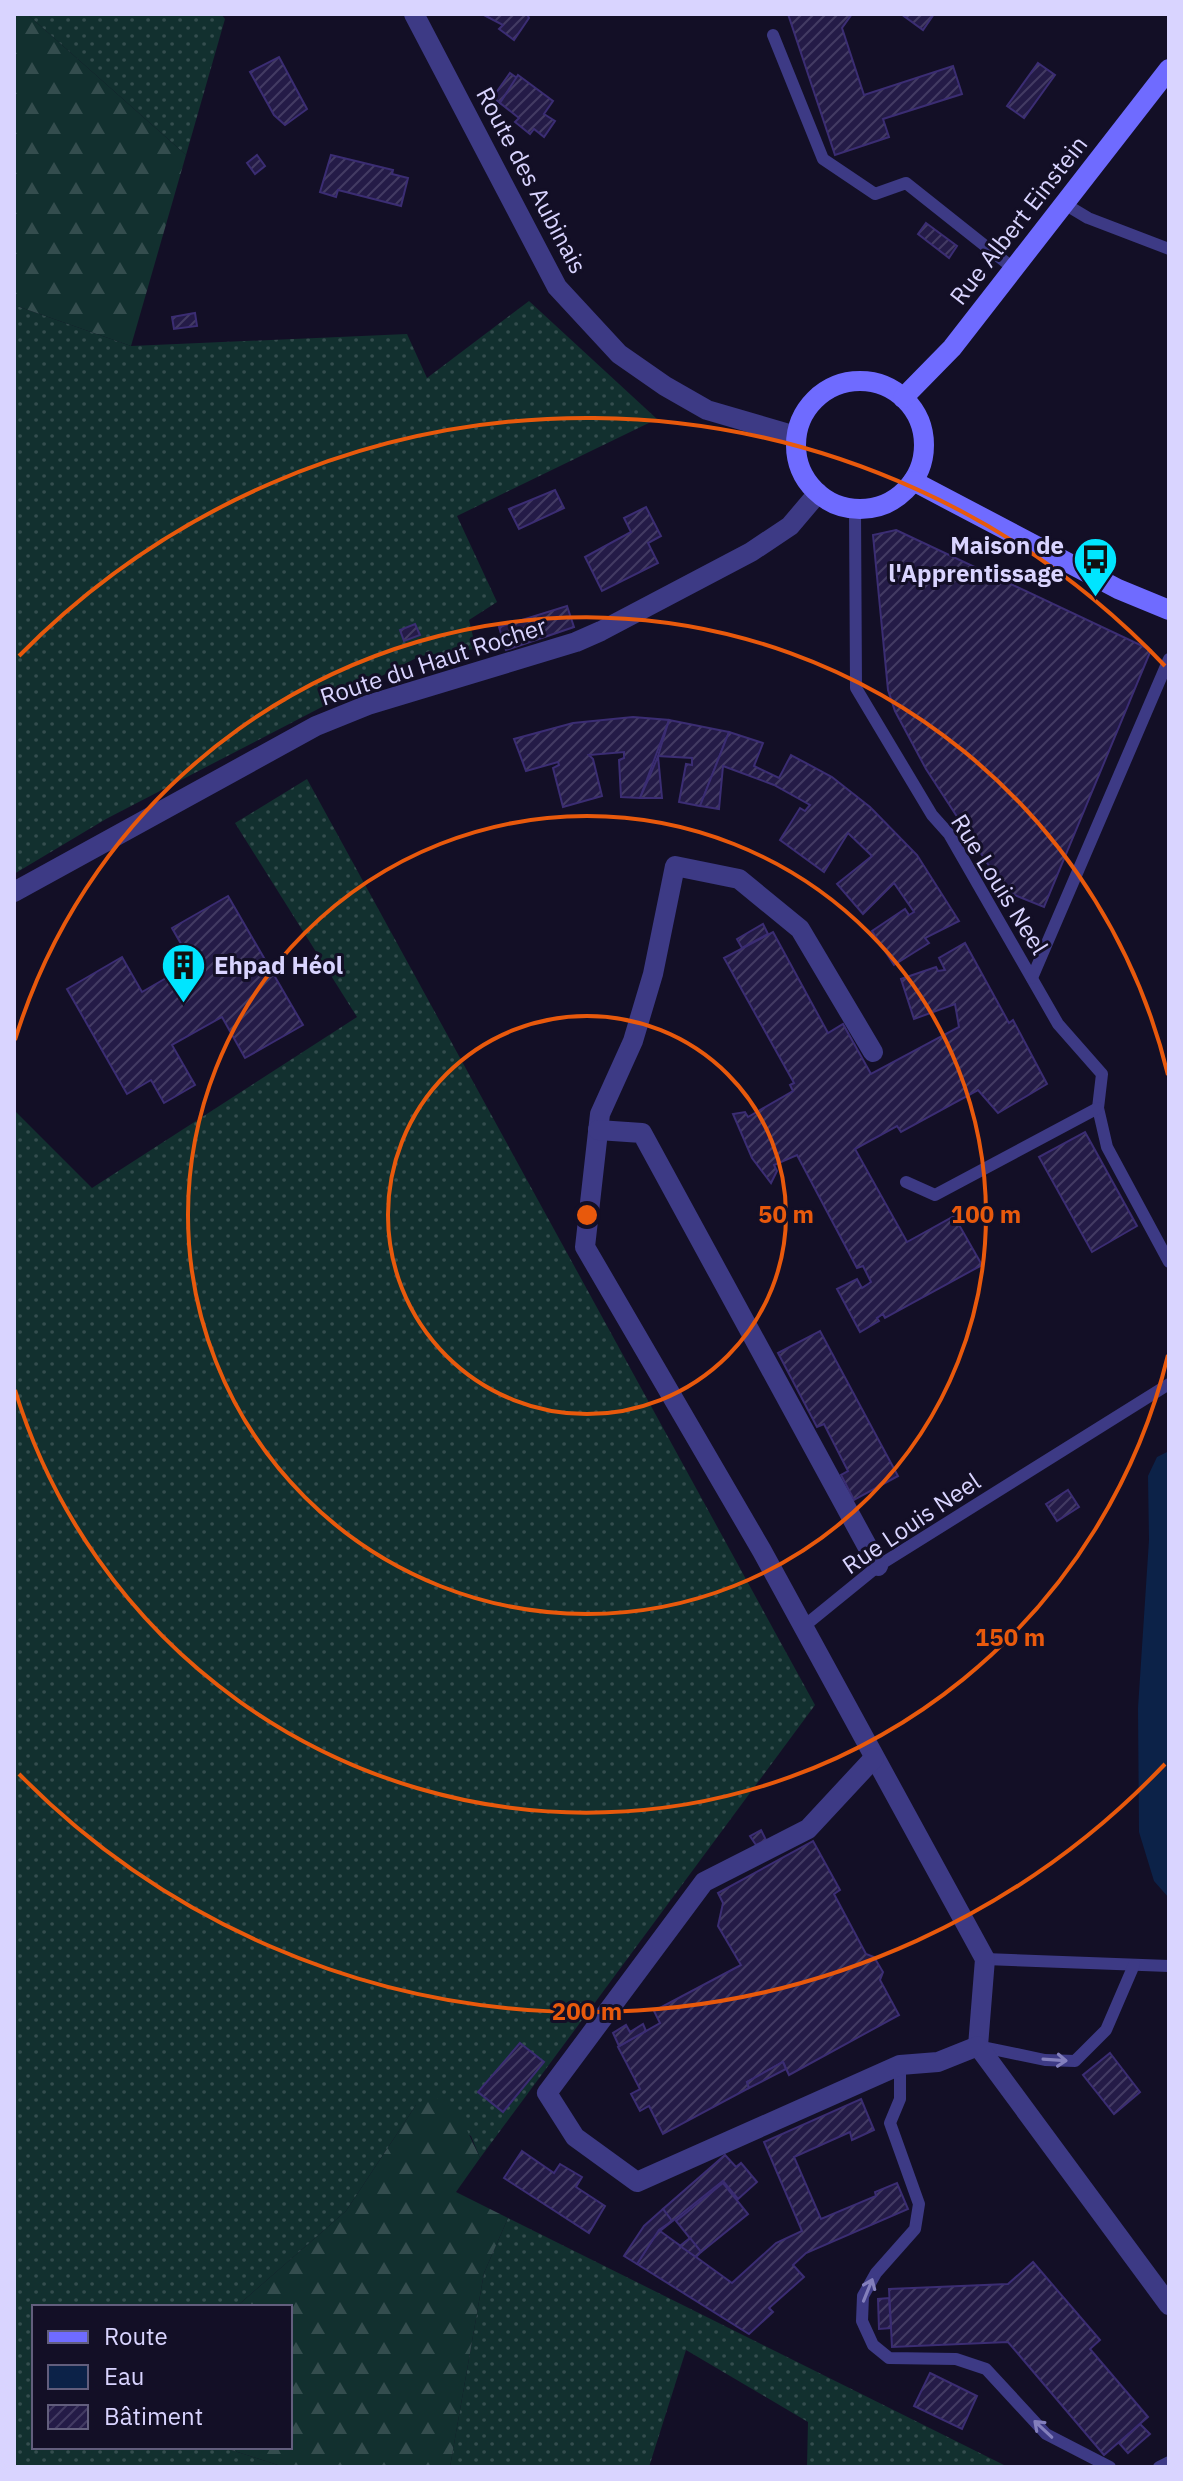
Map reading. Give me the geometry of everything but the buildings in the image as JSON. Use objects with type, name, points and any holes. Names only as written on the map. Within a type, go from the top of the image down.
[{"type":"street","name":"Route des Aubinais","points":[[414,14],[557,287],[619,354],[665,386],[707,410],[796,436]]},
{"type":"street","name":"Rue Albert Einstein","points":[[903,398],[945,357],[1169,69]]},
{"type":"street","points":[[876,383],[903,398],[921,428],[924,450],[913,481],[889,502],[855,509],[828,501],[818,493],[798,463],[796,436],[811,404],[843,384],[876,383]]},
{"type":"street","points":[[913,481],[1118,589],[1169,610]]},
{"type":"street","name":"Route du Haut Rocher","points":[[14,892],[316,726],[368,705],[576,642],[601,631],[751,552],[790,526],[818,493]]},
{"type":"street","points":[[873,1052],[800,929],[739,879],[675,866],[633,1041],[600,1114],[585,1247],[652,1358],[985,1959],[978,2046],[1169,2305]]},
{"type":"street","points":[[598,1130],[642,1133],[878,1566]]},
{"type":"street","points":[[874,1758],[808,1829],[704,1882],[547,2093],[575,2137],[637,2182],[900,2065],[938,2062],[978,2046]]},
{"type":"lane","points":[[773,35],[823,159],[875,194],[906,183],[1013,268]]},
{"type":"lane","points":[[1063,203],[1088,218],[1169,249]]},
{"type":"lane","name":"Rue Louis Neel","points":[[855,509],[856,688],[932,815],[949,834],[1058,1024],[1102,1074],[1098,1108],[1107,1147],[1169,1262]]},
{"type":"lane","points":[[1032,978],[1169,659]]},
{"type":"lane","points":[[906,1182],[935,1195],[1098,1108]]},
{"type":"lane","name":"Rue Louis Neel","points":[[803,1627],[878,1566],[1169,1384]]},
{"type":"lane","points":[[985,1959],[1169,1966]]},
{"type":"lane","points":[[978,2046],[1045,2060],[1075,2061],[1106,2030],[1134,1965]]},
{"type":"lane","points":[[900,2065],[900,2099],[890,2123],[919,2204],[915,2229],[876,2273],[863,2296],[862,2321],[873,2345],[889,2358],[956,2359],[986,2369],[1046,2434],[1110,2467]]},
{"type":"lane","points":[[1159,2467],[1169,2462]]},
{"type":"green space","points":[[14,14],[27,14],[186,155],[131,346],[14,305]]},
{"type":"green space","points":[[27,14],[221,14],[225,19],[186,155]]},
{"type":"green space","points":[[529,301],[657,419],[457,516],[497,602],[469,620],[476,649],[420,656],[106,819],[14,874],[14,305],[131,346],[407,334],[427,378]]},
{"type":"green space","points":[[307,779],[815,1705],[480,2158],[471,2136],[416,2105],[346,2211],[238,2305],[32,2305],[32,2449],[228,2449],[284,2467],[14,2467],[14,1110],[92,1188],[357,1017],[235,823]]},
{"type":"green space","points":[[434,2096],[460,2115],[480,2158],[456,2192],[508,2218],[484,2273],[450,2467],[284,2467],[228,2449],[292,2449],[292,2305],[238,2305],[346,2211],[416,2105]]},
{"type":"green space","points":[[508,2218],[1008,2467],[807,2467],[808,2422],[686,2350],[649,2467],[450,2467],[484,2273]]},
{"type":"water","points":[[1169,1451],[1169,1898],[1154,1881],[1139,1832],[1138,1708],[1149,1540],[1148,1476],[1157,1457]]},
{"type":"place","name":"Maison de l'Apprentissage","points":[[1095,598]]},
{"type":"place","name":"Ehpad Héol","points":[[183,1004]]}]
